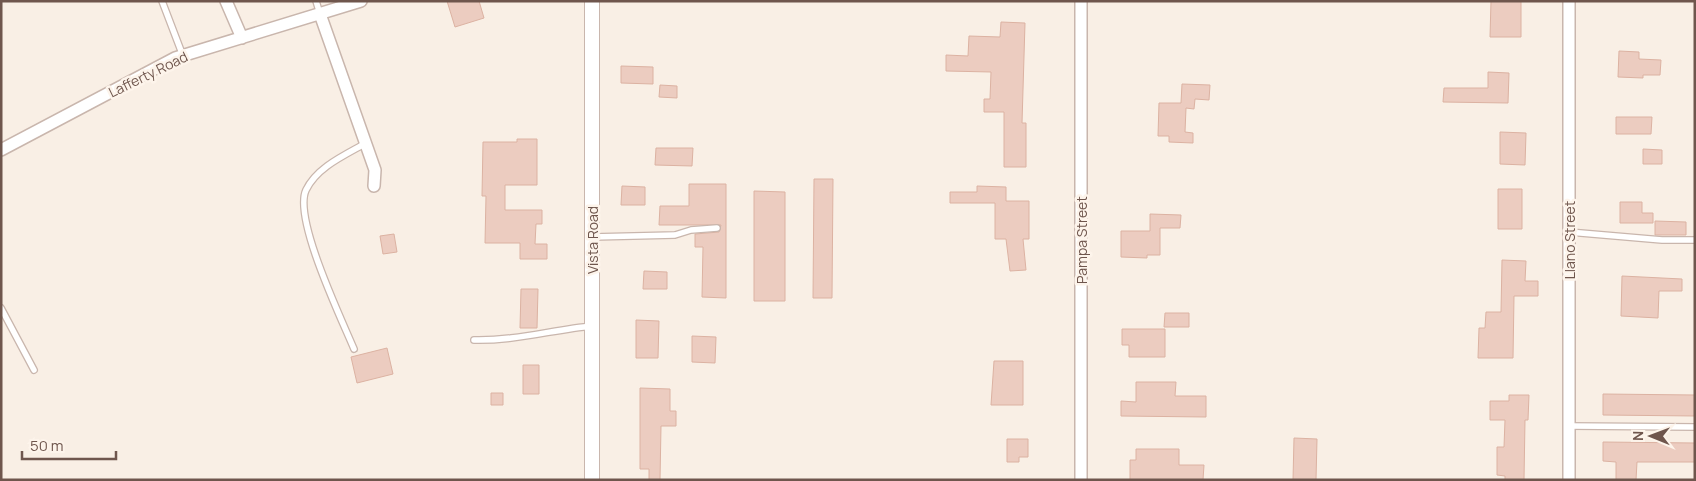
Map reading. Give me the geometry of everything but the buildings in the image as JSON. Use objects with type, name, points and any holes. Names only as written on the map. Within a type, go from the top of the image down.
[{"type":"street","points":[[226,1],[242,38]]},
{"type":"street","name":"Lafferty Road","points":[[1,150],[183,56],[361,1]]},
{"type":"street","name":"Vista Road","points":[[592,1],[592,480]]},
{"type":"street","name":"Pampa Street","points":[[1081,1],[1081,480]]},
{"type":"street","name":"Llano Street","points":[[1569,1],[1570,480]]},
{"type":"street","points":[[320,14],[375,170],[374,186]]},
{"type":"lane","points":[[162,1],[183,56]]},
{"type":"lane","points":[[316,1],[320,14]]},
{"type":"lane","points":[[354,349],[324,279],[305,220],[303,200],[311,181],[319,173],[366,143]]},
{"type":"lane","points":[[592,237],[675,235],[691,230],[718,228]]},
{"type":"lane","points":[[1569,232],[1662,240],[1695,240]]},
{"type":"lane","points":[[1,308],[34,370]]},
{"type":"lane","points":[[474,340],[523,338],[557,330],[592,326]]},
{"type":"lane","points":[[1570,426],[1695,428]]}]
